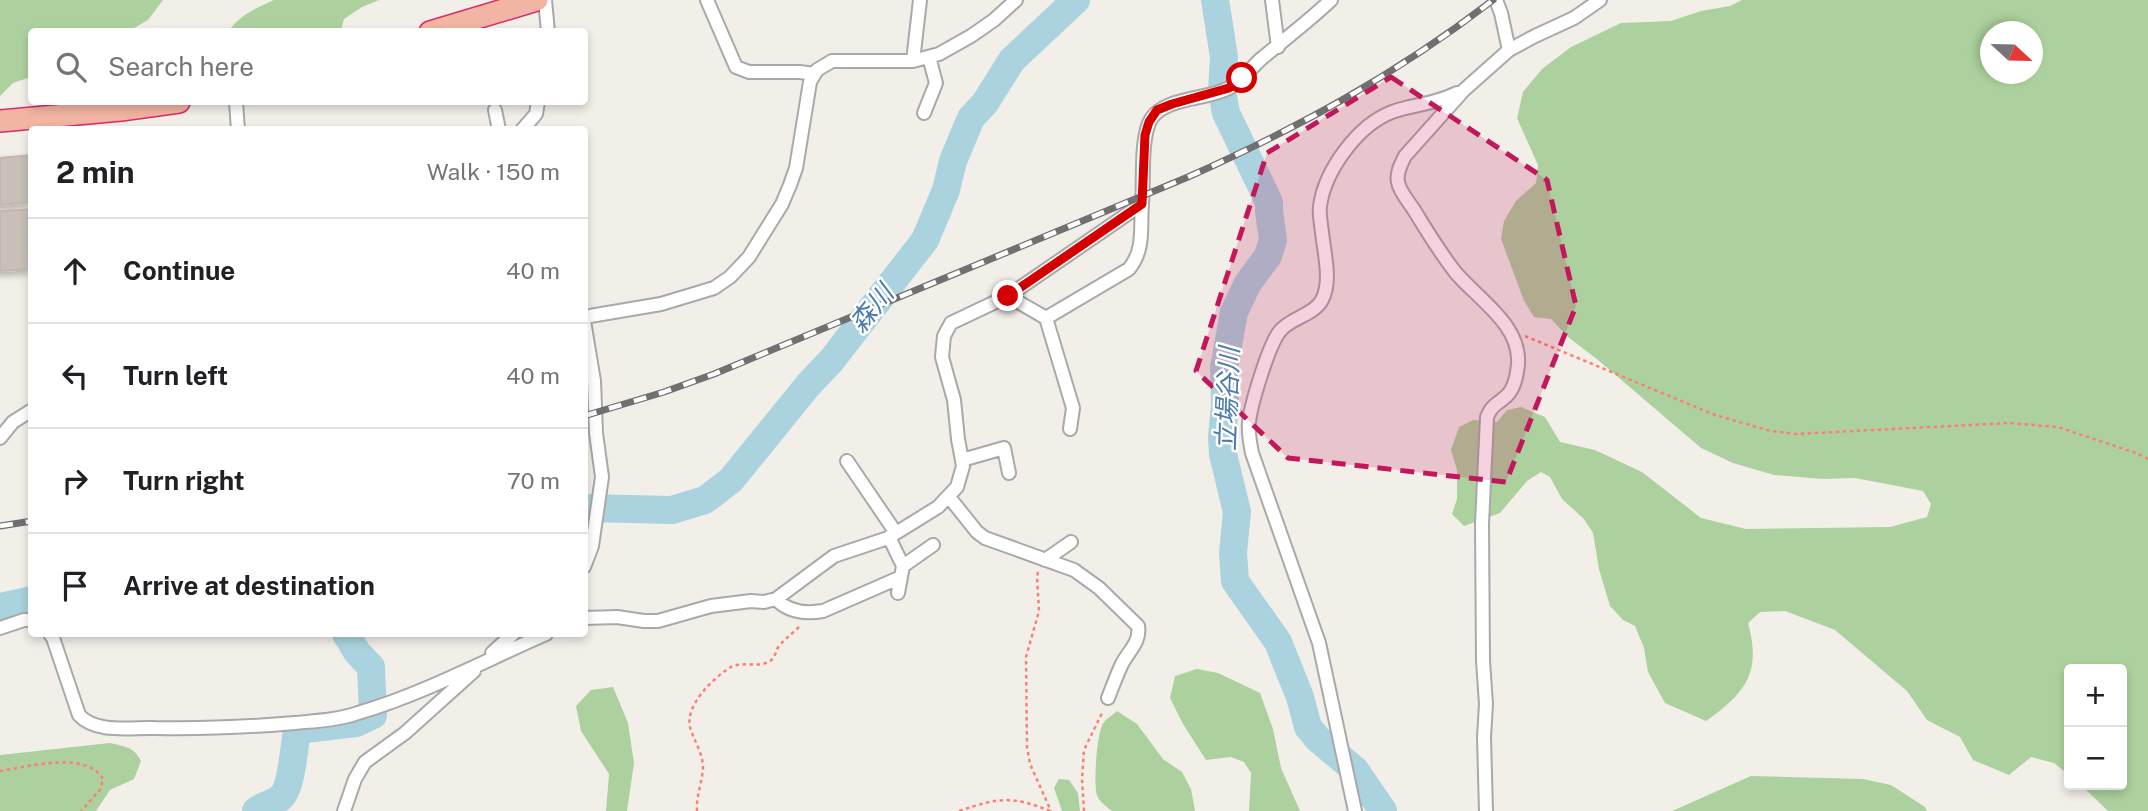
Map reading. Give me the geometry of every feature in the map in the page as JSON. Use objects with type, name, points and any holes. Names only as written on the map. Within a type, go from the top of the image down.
[{"type":"highway","points":[[443,28],[537,0]]},
{"type":"highway","points":[[0,121],[157,105]]},
{"type":"street","points":[[545,0],[548,28]]},
{"type":"street","points":[[707,0],[736,66],[741,70],[814,74]]},
{"type":"street","points":[[913,61],[919,0]]},
{"type":"street","points":[[588,318],[661,304],[713,288],[749,257],[782,204],[790,185],[796,168],[810,82],[817,70],[832,61],[913,61],[939,54],[994,20],[1016,0]]},
{"type":"street","points":[[1272,0],[1278,47]]},
{"type":"street","points":[[1046,317],[1129,268],[1137,259],[1141,249],[1145,135],[1157,110],[1229,88],[1302,28],[1331,0]]},
{"type":"street","points":[[1496,0],[1509,50]]},
{"type":"street","points":[[1486,811],[1482,524],[1487,417],[1491,407],[1507,397],[1514,385],[1518,360],[1512,335],[1504,323],[1434,243],[1398,182],[1399,169],[1405,156],[1464,90],[1509,50],[1574,19],[1600,0]]},
{"type":"street","points":[[924,113],[936,83],[929,57]]},
{"type":"street","points":[[1355,811],[1319,643],[1252,453],[1249,421],[1272,345],[1280,331],[1321,304],[1325,293],[1320,207],[1327,180],[1337,162],[1353,141],[1381,117],[1396,111],[1441,102],[1464,90]]},
{"type":"street","points":[[236,105],[238,126]]},
{"type":"street","points":[[526,126],[536,114],[538,105]]},
{"type":"street","points":[[495,110],[498,126]]},
{"type":"street","points":[[588,618],[617,617],[658,621],[711,607],[776,599],[834,556],[892,535],[939,507],[949,497],[962,475],[954,400],[942,357],[944,337],[951,323],[1008,296],[1142,204]]},
{"type":"street","points":[[1008,296],[1046,317],[1073,408],[1070,429]]},
{"type":"street","points":[[588,344],[594,381],[596,433],[602,462],[600,496],[588,556]]},
{"type":"street","points":[[0,438],[13,422],[28,413]]},
{"type":"street","points":[[962,460],[1003,448],[1009,473]]},
{"type":"street","points":[[847,461],[892,535],[902,571],[898,593]]},
{"type":"street","points":[[949,497],[985,538],[1073,570],[1087,578],[1138,626],[1137,641],[1120,667],[1108,698]]},
{"type":"street","points":[[1045,560],[1072,542]]},
{"type":"street","points":[[776,599],[783,607],[798,612],[823,611],[902,571],[933,545]]},
{"type":"street","points":[[0,628],[28,620]]},
{"type":"street","points":[[52,637],[79,715],[85,723],[106,727],[191,729],[258,727],[356,714],[406,697],[538,637]]},
{"type":"street","points":[[344,811],[355,779],[365,762],[405,733],[510,637]]},
{"type":"path","points":[[1512,335],[1529,337],[1715,415],[1771,431],[1796,434],[2009,423],[2057,427],[2148,459]]},
{"type":"path","points":[[1045,560],[1040,566],[1037,578],[1037,625],[1026,657],[1027,747],[1030,764],[1051,811]]},
{"type":"path","points":[[697,811],[703,769],[700,751],[689,721],[694,704],[699,696],[732,667],[772,660],[784,640],[805,622],[811,613]]},
{"type":"path","points":[[1084,811],[1084,750],[1108,698]]},
{"type":"path","points":[[0,771],[55,763],[86,765],[99,772],[103,779],[100,790],[81,811]]},
{"type":"path","points":[[959,811],[994,800],[1012,799],[1051,811]]},
{"type":"highlighted area","points":[[1391,77],[1547,180],[1576,306],[1506,482],[1288,458],[1196,371],[1267,153]]},
{"type":"green space","points":[[0,0],[163,0],[148,20],[134,28],[28,28],[28,78],[13,83],[0,96]]},
{"type":"green space","points":[[274,0],[379,0],[344,19],[342,28],[231,28],[255,9]]},
{"type":"green space","points":[[1742,0],[2148,0],[2148,811],[2108,811],[2086,790],[2127,790],[2127,664],[2064,664],[2064,771],[2054,763],[2031,757],[2009,775],[1973,760],[1960,737],[1927,720],[1907,691],[1835,630],[1785,611],[1760,612],[1748,623],[1753,655],[1747,680],[1731,701],[1706,721],[1665,703],[1648,672],[1644,648],[1635,626],[1623,620],[1610,606],[1599,569],[1593,533],[1584,519],[1562,499],[1550,477],[1541,472],[1527,481],[1500,513],[1464,526],[1452,514],[1457,499],[1457,470],[1451,450],[1459,427],[1473,420],[1497,422],[1507,410],[1521,407],[1545,417],[1560,442],[1595,450],[1642,472],[1701,518],[1746,529],[1890,527],[1927,517],[1931,504],[1923,491],[1855,478],[1822,479],[1774,475],[1733,463],[1701,448],[1568,337],[1551,319],[1534,317],[1524,301],[1501,239],[1504,221],[1516,201],[1536,183],[1538,165],[1517,118],[1523,92],[1542,69],[1571,47],[1621,23],[1671,21],[1701,11],[1730,6]]},
{"type":"green space","points":[[1197,669],[1218,673],[1260,693],[1273,729],[1281,768],[1300,811],[1249,811],[1251,773],[1244,762],[1231,757],[1206,760],[1170,698],[1175,676]]},
{"type":"green space","points":[[613,687],[628,723],[634,763],[627,811],[606,811],[609,774],[581,731],[576,706],[591,690]]},
{"type":"green space","points":[[1117,711],[1137,724],[1163,759],[1182,772],[1191,789],[1195,811],[1112,811],[1099,800],[1095,780],[1099,735],[1104,722]]},
{"type":"green space","points":[[110,743],[132,750],[141,761],[134,779],[110,790],[96,811],[0,811],[0,755]]},
{"type":"green space","points":[[1751,776],[1863,779],[1891,785],[1927,811],[1672,811]]},
{"type":"green space","points":[[1059,779],[1069,780],[1078,793],[1080,811],[1062,811],[1054,788]]},
{"type":"building","points":[[28,155],[28,202],[0,205],[0,158]]},
{"type":"building","points":[[28,209],[28,269],[0,271],[0,211]]},
{"type":"waterway","name":"森川","points":[[588,508],[672,510],[705,500],[731,480],[831,361],[925,240],[971,118],[985,103],[1012,60],[1076,0]]},
{"type":"waterway","name":"立場谷川","points":[[1215,0],[1224,57],[1222,91],[1226,113],[1269,202],[1273,240],[1268,256],[1248,283],[1234,312],[1224,368],[1222,437],[1223,454],[1237,512],[1233,553],[1235,581],[1278,642],[1300,697],[1308,727],[1318,739],[1355,770],[1383,811]]},
{"type":"waterway","name":"森川","points":[[0,607],[28,601]]},
{"type":"waterway","points":[[256,811],[277,800],[284,793],[290,777],[297,730],[356,723],[373,715],[371,667],[348,637]]},
{"type":"railway","points":[[588,415],[714,374],[1188,177],[1269,139],[1346,98],[1420,52],[1493,0]]},
{"type":"railway","points":[[0,526],[28,522]]},
{"type":"route","points":[[1008,296],[1142,204],[1145,135],[1157,110],[1229,88],[1242,78]]}]
